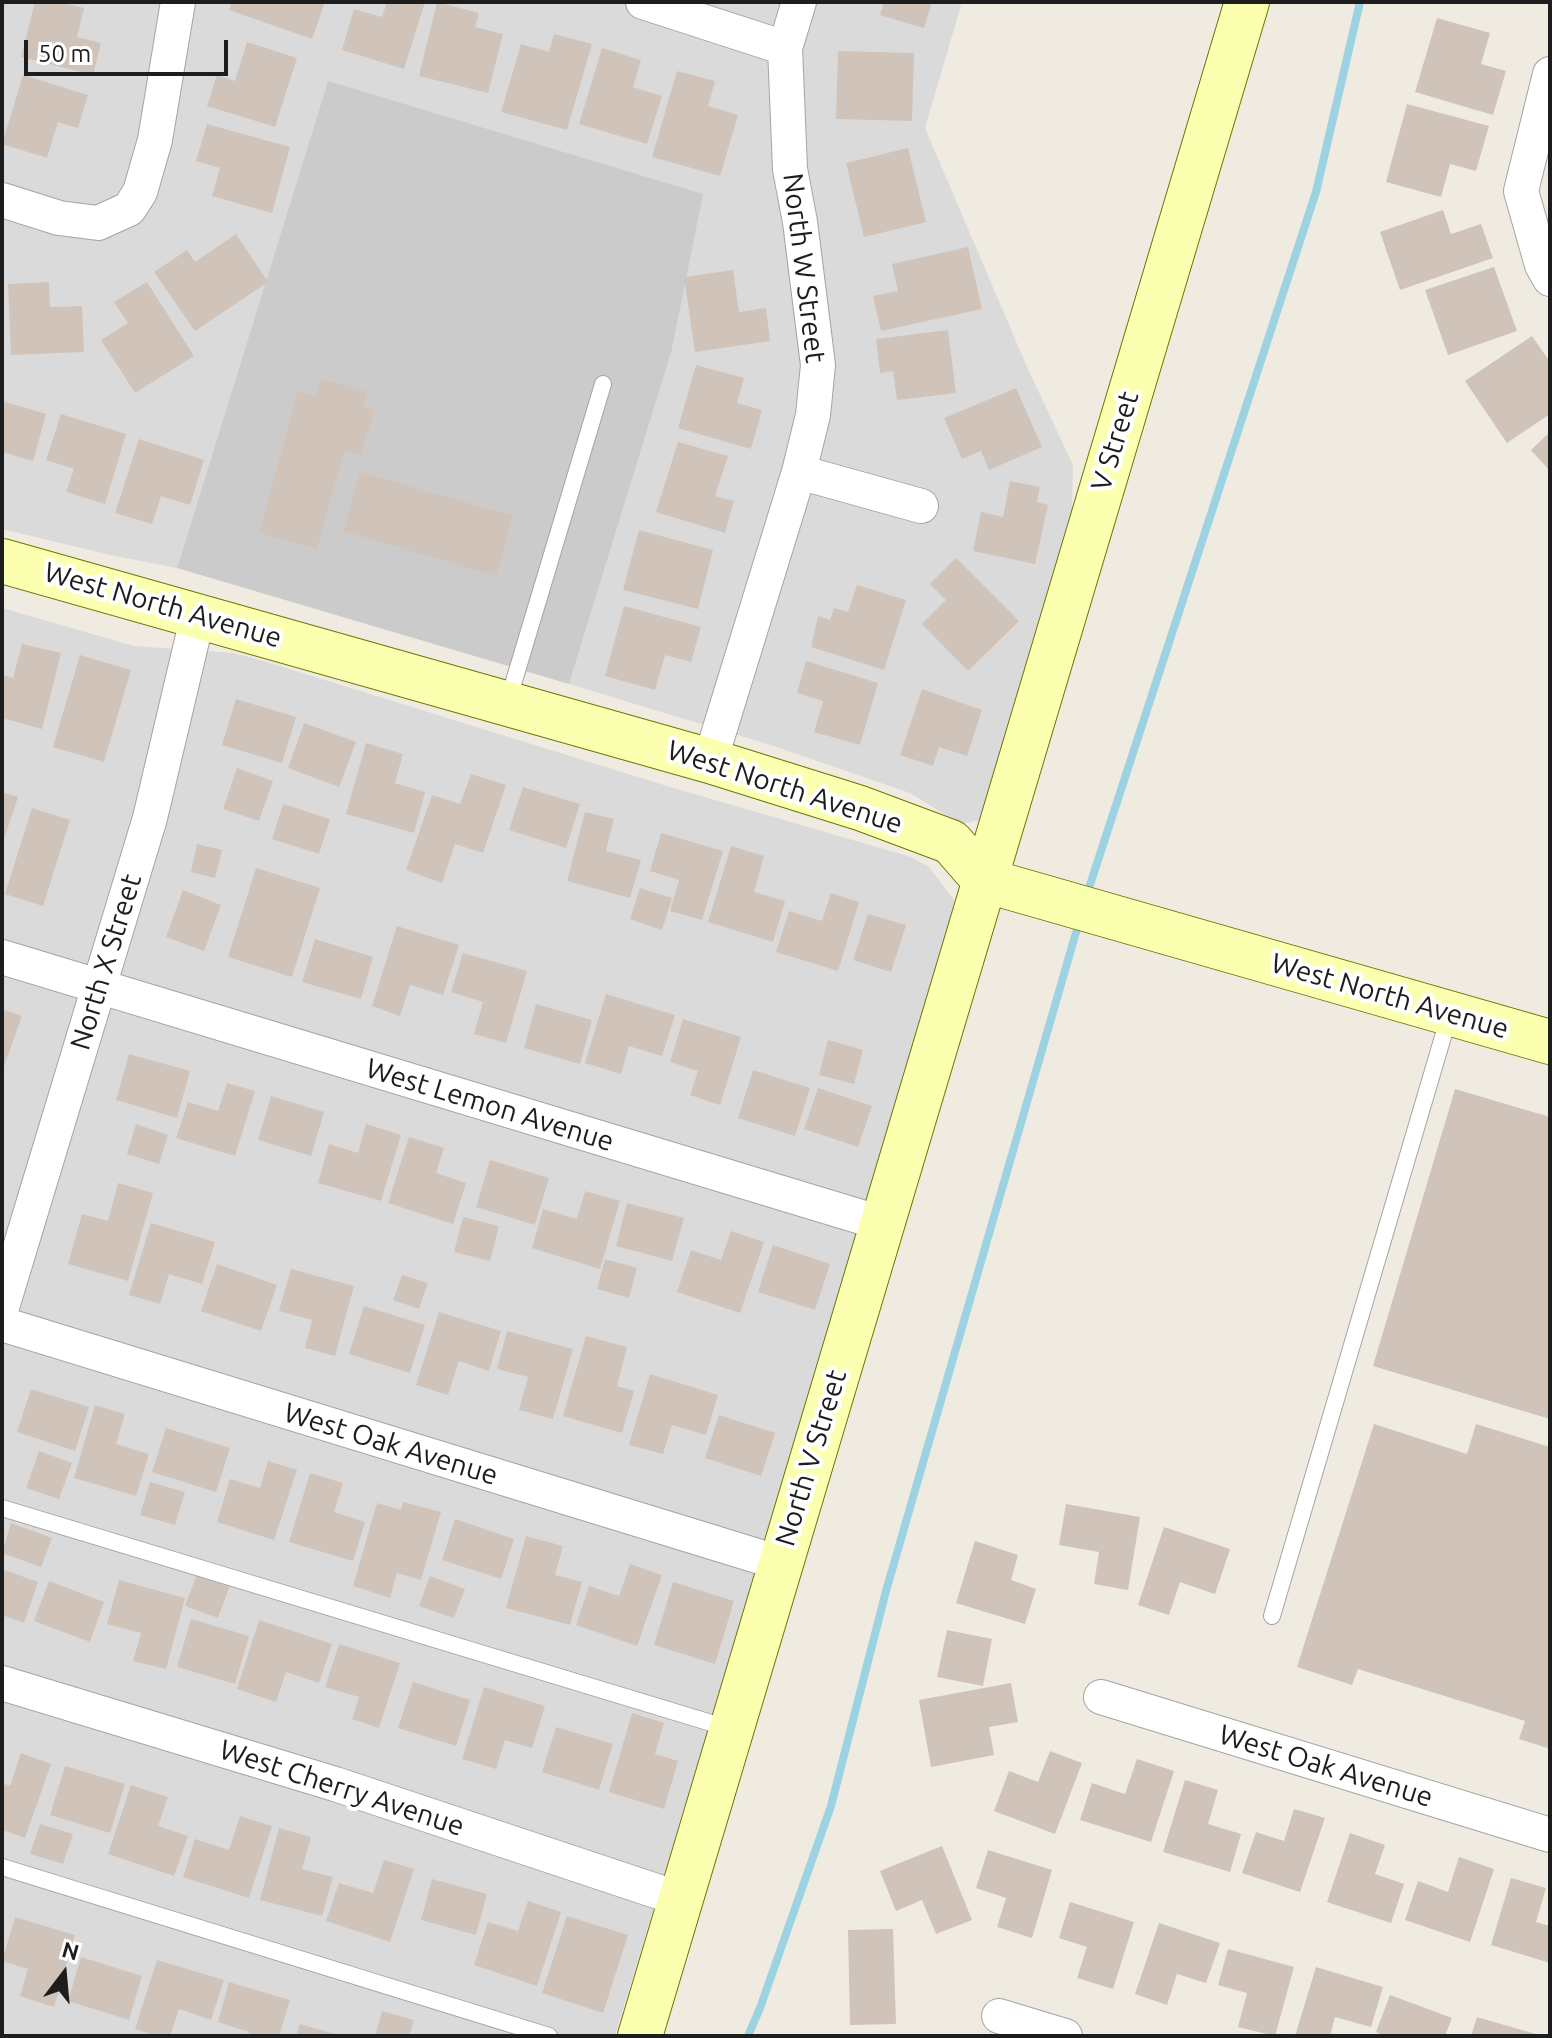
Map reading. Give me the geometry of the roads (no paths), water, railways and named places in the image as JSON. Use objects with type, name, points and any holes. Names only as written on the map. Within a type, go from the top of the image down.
[{"type":"street","points":[[2,200],[59,218],[98,223],[129,209],[140,192],[155,140],[178,2]]},
{"type":"street","points":[[643,2],[785,48]]},
{"type":"street","name":"North W Street","points":[[710,761],[799,472],[813,415],[818,365],[790,169],[785,48],[799,2]]},
{"type":"street","name":"V Street","points":[[984,880],[1247,2]]},
{"type":"street","points":[[1550,74],[1521,191],[1542,265],[1550,279]]},
{"type":"street","points":[[799,472],[921,506]]},
{"type":"street","name":"West North Avenue","points":[[2,561],[710,761],[860,808],[951,842],[984,880],[1550,1042]]},
{"type":"street","name":"North X Street","points":[[2,1307],[150,818],[198,615]]},
{"type":"street","name":"North V Street","points":[[640,2036],[984,880]]},
{"type":"street","name":"West Lemon Avenue","points":[[2,957],[881,1223]]},
{"type":"street","name":"West Oak Avenue","points":[[2,1324],[780,1563]]},
{"type":"street","name":"West Cherry Avenue","points":[[2,1683],[335,1784],[680,1899]]},
{"type":"street","name":"West Oak Avenue","points":[[1101,1697],[1550,1835]]},
{"type":"street","points":[[999,2016],[1065,2036]]},
{"type":"lane","points":[[508,703],[603,384]]},
{"type":"lane","points":[[1272,1616],[1450,1011]]},
{"type":"lane","points":[[2,1508],[731,1729]]},
{"type":"lane","points":[[2,1867],[549,2036]]},
{"type":"waterway","points":[[1086,897],[1316,192],[1360,2]]},
{"type":"waterway","points":[[748,2036],[831,1806],[886,1591],[1079,922]]}]
